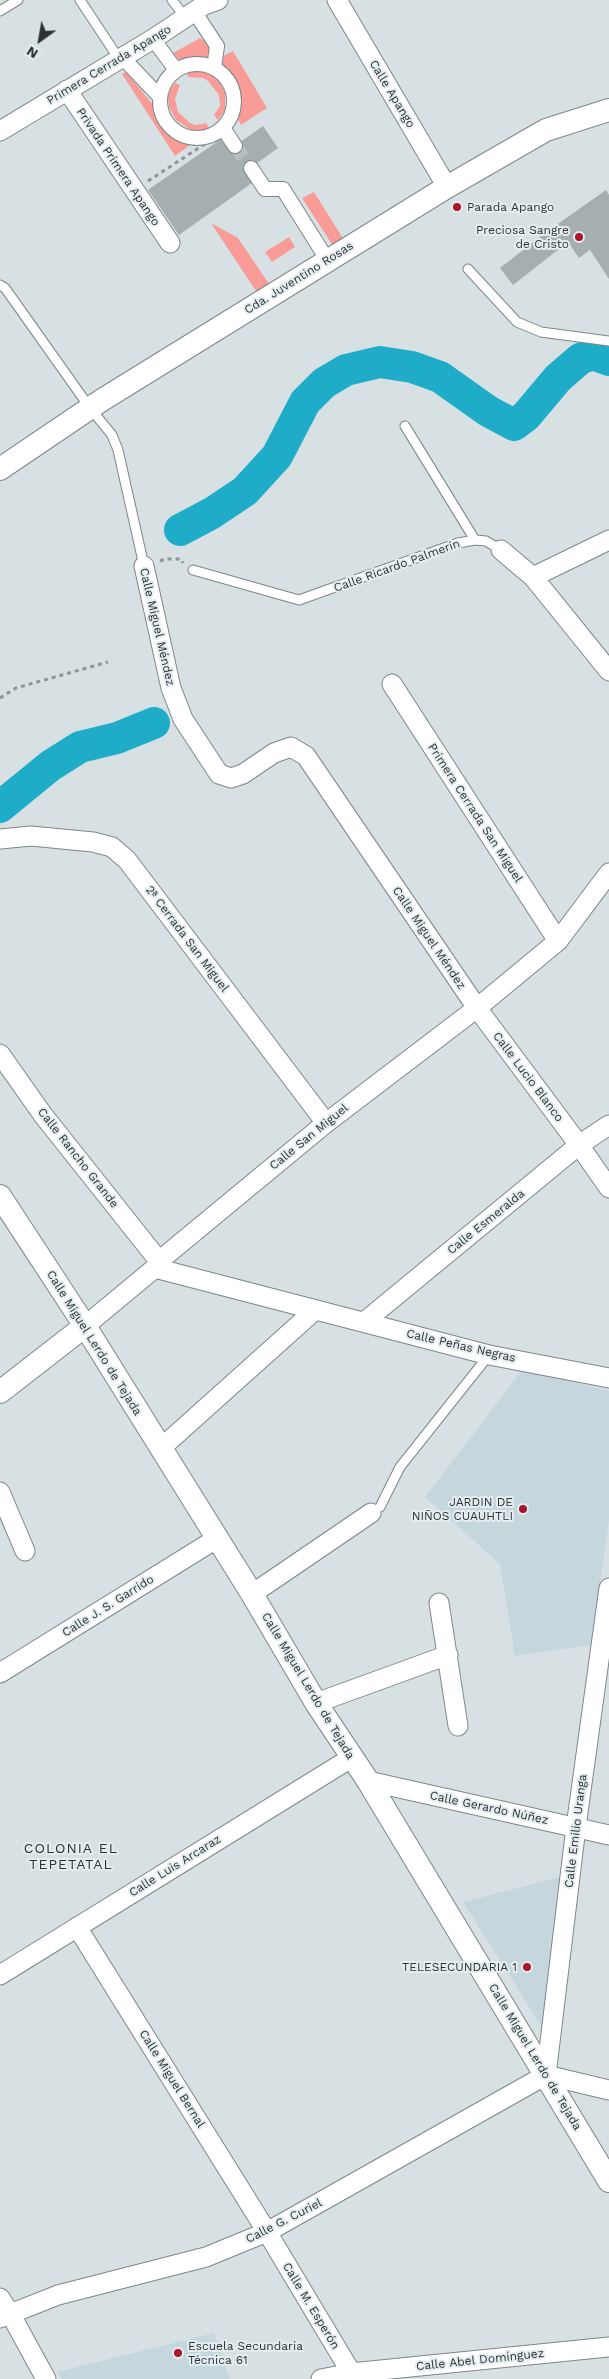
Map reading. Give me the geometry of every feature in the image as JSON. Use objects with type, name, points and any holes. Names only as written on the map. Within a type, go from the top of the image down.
[{"type":"street","name":"Primera Cerrada Apango","points":[[0,131],[153,39],[189,14],[218,0]]},
{"type":"street","name":"Calle Apango","points":[[337,0],[447,187]]},
{"type":"street","points":[[189,14],[217,46],[214,68]]},
{"type":"street","points":[[153,39],[176,70]]},
{"type":"street","points":[[120,58],[160,97]]},
{"type":"street","points":[[202,64],[214,68],[224,75],[231,86],[234,110],[224,129],[208,137],[184,136],[173,129],[165,120],[161,109],[160,97],[163,86],[176,70],[190,65],[202,64]]},
{"type":"street","name":"Privada Primera Apango","points":[[67,90],[170,243]]},
{"type":"street","name":"Cda. Juventino Rosas","points":[[0,469],[90,408],[447,187],[546,130],[609,110]]},
{"type":"street","points":[[224,129],[235,146]]},
{"type":"street","points":[[251,168],[265,189],[283,189],[328,261]]},
{"type":"street","points":[[534,578],[609,540]]},
{"type":"street","name":"Calle Ricardo Palmerín","points":[[501,550],[534,578],[609,671]]},
{"type":"street","name":"Calle Miguel Méndez","points":[[144,566],[171,688],[183,719],[219,774],[232,778],[243,774],[274,753],[291,748],[306,756],[477,1008]]},
{"type":"street","name":"Primera Cerrada San Miguel","points":[[392,684],[558,941]]},
{"type":"street","name":"2ª Cerrada San Miguel","points":[[0,839],[31,836],[93,842],[112,847],[127,860],[326,1123]]},
{"type":"street","name":"Calle San Miguel","points":[[0,1392],[85,1326],[326,1123],[477,1008],[558,941],[609,873]]},
{"type":"street","name":"Calle Lucio Blanco","points":[[477,1008],[580,1145],[609,1188]]},
{"type":"street","name":"Calle Rancho Grande","points":[[0,1054],[157,1265]]},
{"type":"street","name":"Calle Esmeralda","points":[[364,1322],[580,1145],[609,1125]]},
{"type":"street","name":"Calle Miguel Lerdo de Tejada","points":[[0,1196],[85,1326],[252,1594],[316,1703],[368,1782],[609,2181]]},
{"type":"street","name":"Calle Peñas Negras","points":[[157,1265],[314,1311],[364,1322],[489,1355],[609,1378]]},
{"type":"street","points":[[160,1449],[314,1311]]},
{"type":"street","points":[[0,1492],[25,1551]]},
{"type":"street","points":[[252,1594],[376,1510]]},
{"type":"street","name":"Calle J. S. Garrido","points":[[0,1673],[216,1539]]},
{"type":"street","name":"Calle Emilio Uranga","points":[[546,2075],[576,1827],[605,1640],[609,1588]]},
{"type":"street","points":[[439,1603],[458,1726]]},
{"type":"street","points":[[316,1703],[448,1655]]},
{"type":"street","name":"Calle Luis Arcaraz","points":[[0,1975],[352,1758]]},
{"type":"street","name":"Calle Gerardo Núñez","points":[[368,1782],[609,1835]]},
{"type":"street","name":"Calle Miguel Bernal","points":[[76,1927],[267,2232]]},
{"type":"street","points":[[546,2075],[609,2090]]},
{"type":"street","name":"Calle G. Curiel","points":[[6,2316],[58,2295],[206,2257],[267,2232],[546,2075]]},
{"type":"street","name":"Calle M. Esperón","points":[[267,2232],[353,2376]]},
{"type":"street","points":[[0,2298],[6,2316],[46,2379]]},
{"type":"street","name":"Calle Abel Domínguez","points":[[321,2379],[609,2347]]},
{"type":"lane","points":[[0,12],[18,0]]},
{"type":"lane","points":[[80,0],[120,58]]},
{"type":"lane","points":[[172,0],[189,14]]},
{"type":"lane","points":[[468,269],[517,322],[541,332],[609,341]]},
{"type":"lane","name":"Calle Miguel Méndez","points":[[0,285],[5,288],[90,408],[112,435],[118,450],[144,566]]},
{"type":"lane","points":[[405,426],[474,540]]},
{"type":"lane","name":"Calle Ricardo Palmerín","points":[[192,570],[299,600],[474,540],[486,541],[501,550]]},
{"type":"lane","points":[[376,1510],[400,1467],[489,1355]]},
{"type":"path","points":[[133,190],[224,129]]},
{"type":"path","points":[[144,566],[165,559],[181,559],[186,571],[192,570]]},
{"type":"path","points":[[0,698],[16,688],[108,662]]},
{"type":"shaded area","points":[[200,38],[206,42],[212,55],[208,62],[183,64],[173,53]]},
{"type":"shaded area","points":[[233,51],[267,108],[241,125],[237,117],[238,90],[234,78],[222,67],[220,58]]},
{"type":"shaded area","points":[[196,70],[212,75],[218,80],[225,92],[225,110],[218,120],[214,115],[220,106],[219,95],[208,81],[203,78],[188,77],[187,72]]},
{"type":"shaded area","points":[[126,72],[155,107],[161,123],[178,139],[190,145],[175,156],[122,74]]},
{"type":"shaded area","points":[[175,83],[180,85],[175,99],[178,112],[190,123],[196,125],[206,123],[209,128],[203,131],[191,130],[176,120],[169,107],[168,98],[170,90]]},
{"type":"shaded area","points":[[314,192],[344,240],[333,246],[302,198]]},
{"type":"shaded area","points":[[211,223],[238,238],[271,287],[258,294]]},
{"type":"shaded area","points":[[289,237],[295,247],[272,262],[265,252]]},
{"type":"shaded area","name":"JARDIN DE NIÑOS CUAUHTLI","points":[[523,1369],[609,1391],[609,1520],[591,1645],[515,1656],[500,1564],[425,1497]]},
{"type":"shaded area","name":"TELESECUNDARIA 1","points":[[560,1877],[545,2032],[463,1902]]},
{"type":"shaded area","name":"Escuela Secundaria Técnica 61","points":[[214,2333],[230,2379],[62,2379],[57,2372]]},
{"type":"building","points":[[263,126],[278,148],[245,172],[252,183],[179,235],[148,190],[221,139],[229,150]]},
{"type":"building","name":"Preciosa Sangre de Cristo","points":[[606,190],[609,195],[609,279],[590,250],[579,258],[568,242],[513,285],[500,268],[545,233]]},
{"type":"waterway","points":[[180,530],[212,513],[245,491],[277,456],[305,402],[324,383],[346,370],[380,362],[412,367],[440,377],[488,411],[514,425],[526,416],[558,378],[580,359],[592,354],[609,360]]},
{"type":"waterway","points":[[0,807],[50,766],[80,747],[117,738],[154,723]]},
{"type":"tunnel","points":[[235,146],[251,168]]},
{"type":"place","name":"Parada Apango","points":[[457,207]]},
{"type":"place","name":"Preciosa Sangre de Cristo","points":[[579,237]]},
{"type":"place","name":"JARDIN DE NIÑOS CUAUHTLI","points":[[523,1509]]},
{"type":"place","name":"TELESECUNDARIA 1","points":[[527,1967]]},
{"type":"place","name":"Escuela Secundaria Técnica 61","points":[[178,2353]]},
{"type":"district","name":"COLONIA EL TEPETATAL","points":[[71,1858]]}]
